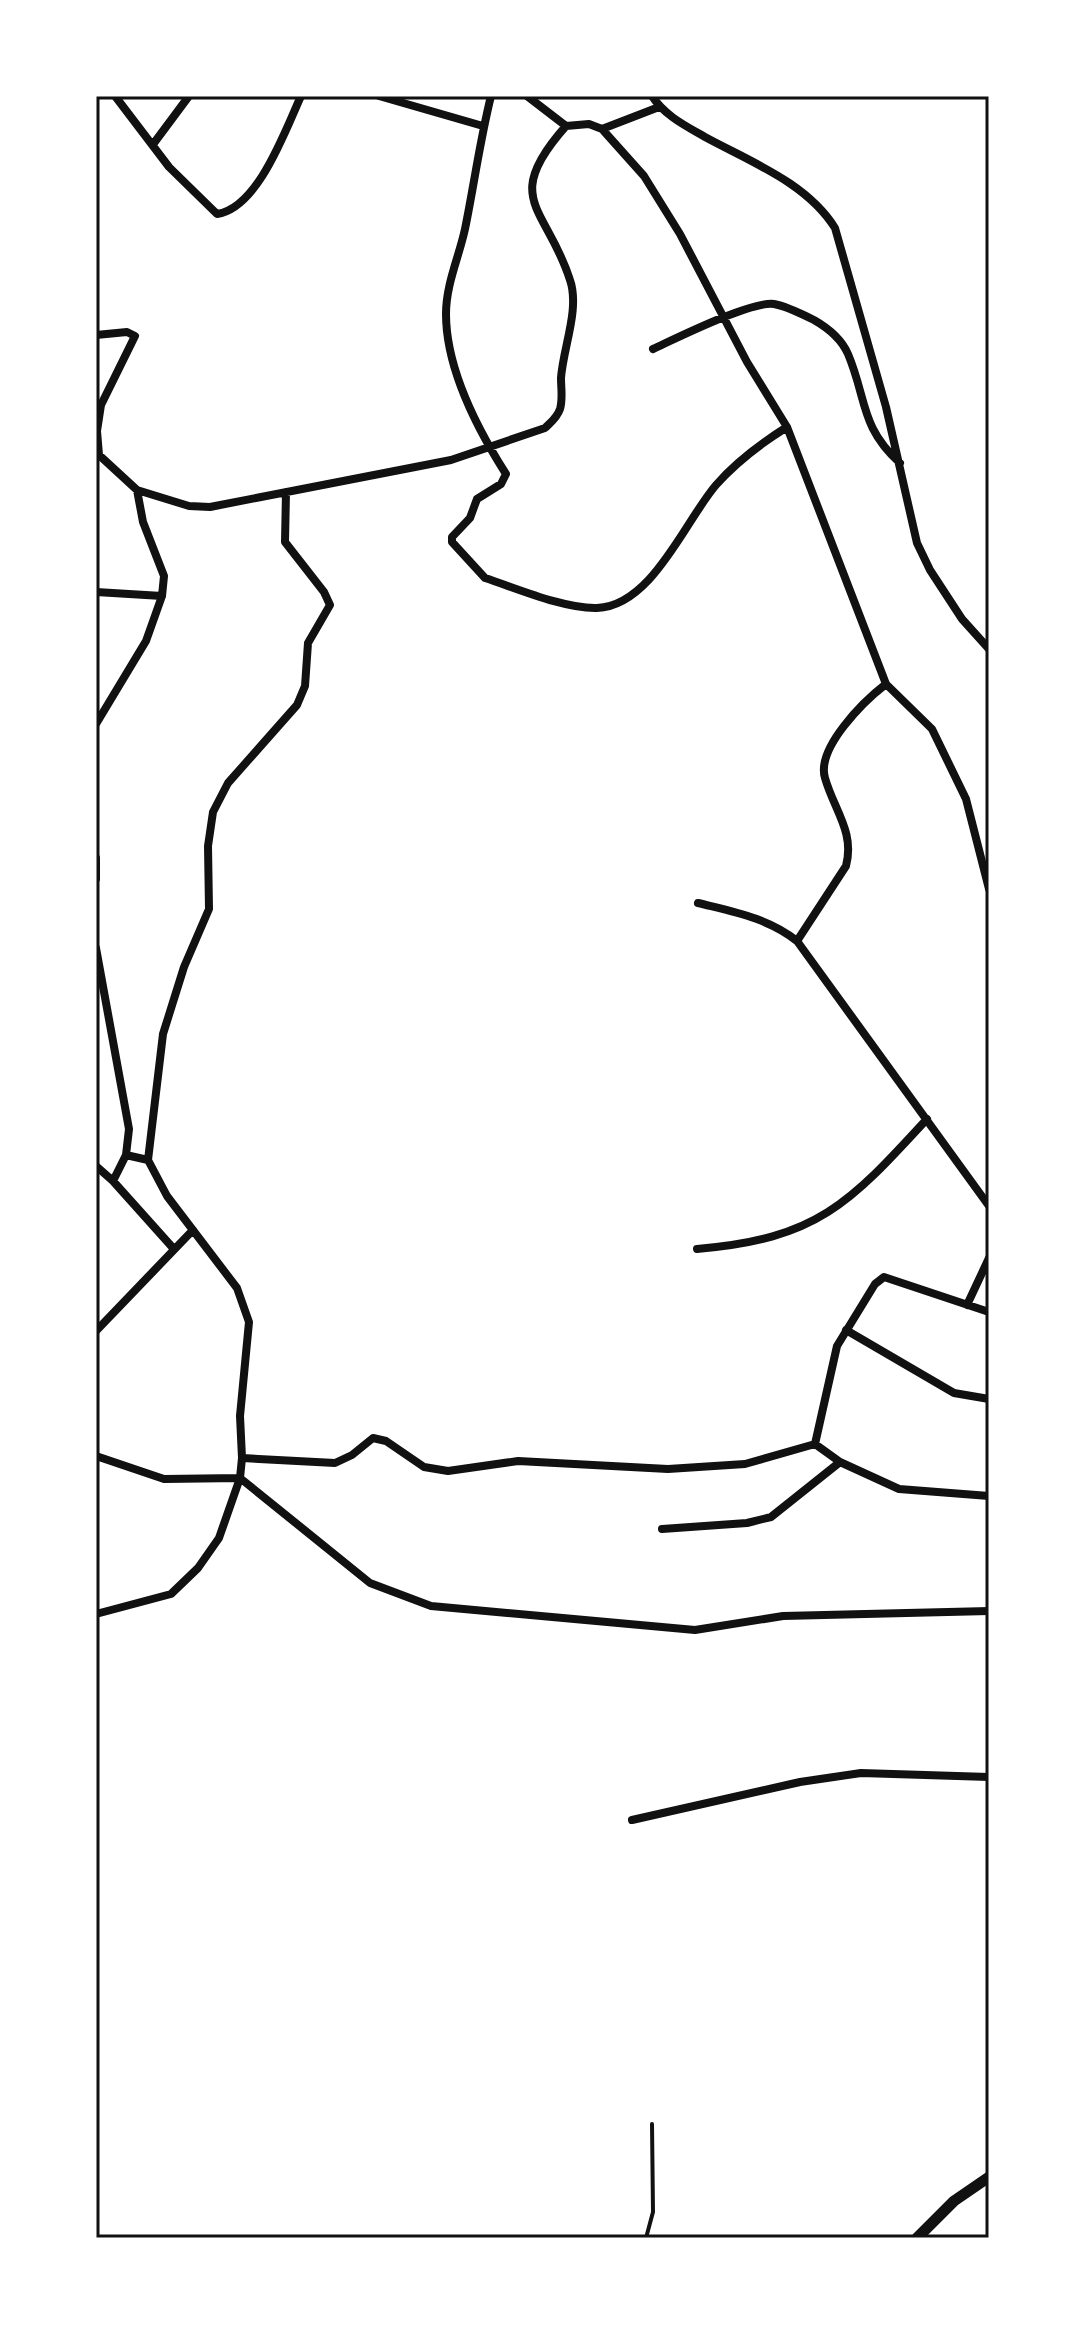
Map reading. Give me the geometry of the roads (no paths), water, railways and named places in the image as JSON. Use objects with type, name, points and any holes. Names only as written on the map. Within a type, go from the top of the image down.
[{"type":"street","points":[[115,96],[154,143],[169,167],[217,214],[231,212],[246,199],[263,173],[301,96]]},
{"type":"street","points":[[154,143],[189,96]]},
{"type":"street","points":[[379,96],[483,126]]},
{"type":"street","points":[[491,96],[446,315],[463,385],[490,449],[506,474],[505,480],[477,499],[470,518],[452,537],[452,542],[475,571],[485,578],[584,607],[617,605],[648,580],[714,487],[744,455],[787,427]]},
{"type":"street","points":[[527,96],[566,126],[589,124],[602,129],[644,176],[680,234],[787,427],[886,684],[932,729],[966,799],[989,889]]},
{"type":"street","points":[[652,96],[659,107],[798,188],[824,210],[840,243],[900,463],[917,543],[930,570],[962,619],[989,649]]},
{"type":"street","points":[[602,129],[659,107]]},
{"type":"street","points":[[96,335],[127,332],[135,336],[110,380],[97,431],[99,455],[137,490],[189,506],[210,507],[490,449],[525,432],[545,428],[557,417],[561,405],[565,343],[572,308],[571,282],[531,197],[535,169],[543,152],[566,126]]},
{"type":"street","points":[[653,349],[724,318],[773,304],[830,329],[847,351],[874,437],[900,463]]},
{"type":"street","points":[[96,724],[146,641],[162,596],[164,576],[143,522],[137,490]]},
{"type":"street","points":[[96,1614],[171,1594],[198,1568],[219,1538],[240,1478],[240,1416],[249,1322],[237,1288],[167,1196],[148,1160],[163,1034],[184,967],[209,909],[208,846],[213,812],[228,783],[297,705],[305,686],[308,643],[330,605],[324,592],[285,542],[286,492]]},
{"type":"street","points":[[96,592],[162,596]]},
{"type":"street","points":[[797,941],[846,866],[850,852],[842,818],[824,776],[824,761],[841,729],[868,698],[886,684]]},
{"type":"street","points":[[96,858],[96,879]]},
{"type":"street","points":[[698,903],[759,919],[779,927],[797,941],[989,1206]]},
{"type":"street","points":[[96,948],[129,1129],[126,1155],[113,1181]]},
{"type":"street","points":[[697,1249],[779,1237],[835,1210],[868,1183],[927,1119]]},
{"type":"street","points":[[126,1155],[148,1160]]},
{"type":"street","points":[[96,1166],[173,1248]]},
{"type":"street","points":[[96,1331],[193,1230]]},
{"type":"street","points":[[967,1305],[989,1258]]},
{"type":"street","points":[[815,1444],[830,1365],[846,1330],[875,1284],[884,1277],[989,1312]]},
{"type":"street","points":[[846,1330],[954,1393],[989,1399]]},
{"type":"street","points":[[242,1458],[335,1463],[352,1455],[373,1438],[386,1441],[424,1467],[448,1471],[518,1461],[668,1469],[745,1464],[815,1444]]},
{"type":"street","points":[[815,1444],[840,1462],[899,1489],[989,1496]]},
{"type":"street","points":[[96,1456],[164,1479],[240,1478],[370,1583],[431,1606],[695,1630],[783,1616],[989,1611]]},
{"type":"street","points":[[662,1529],[747,1523],[771,1517],[840,1462]]},
{"type":"street","points":[[632,1820],[800,1782],[861,1773],[989,1777]]},
{"type":"street","points":[[917,2238],[954,2201],[989,2177]]},
{"type":"lane","points":[[646,2238],[653,2212],[652,2124]]}]
